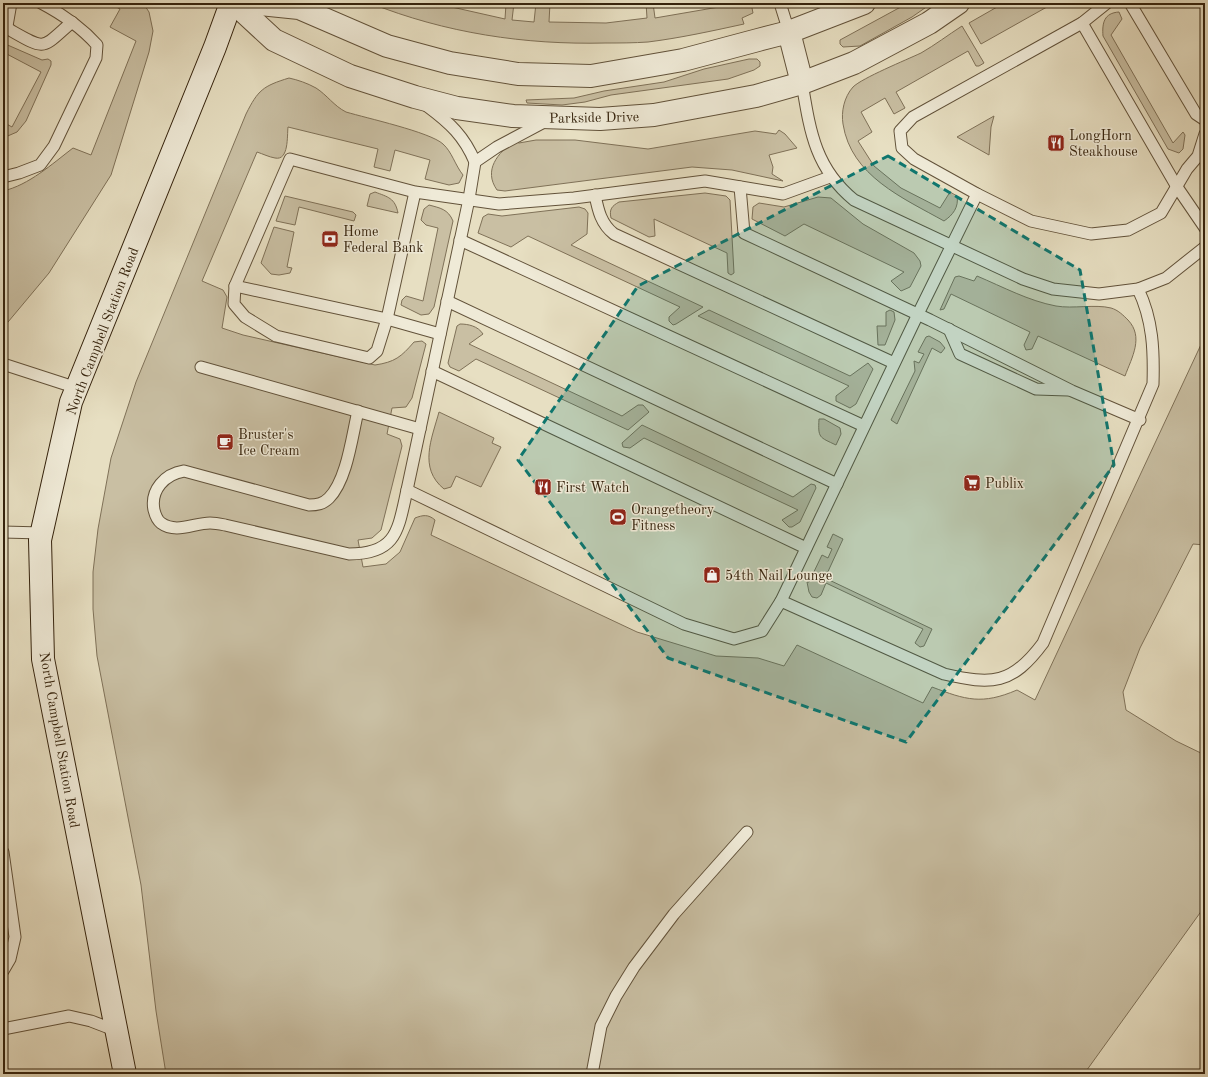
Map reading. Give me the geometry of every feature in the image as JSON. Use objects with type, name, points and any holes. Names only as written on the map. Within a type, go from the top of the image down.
[{"type":"street","name":"North Campbell Station Road","points":[[125,1074],[44,659],[40,540],[71,402],[216,47],[231,3]]},
{"type":"street","name":"Parkside Drive","points":[[234,3],[274,40],[350,76],[415,97],[458,108],[513,116],[600,119],[654,115],[756,96],[802,83],[854,63],[929,23],[958,3]]},
{"type":"street","points":[[249,3],[299,8],[387,46],[450,63],[518,74],[591,76],[683,60],[789,32],[864,3]]},
{"type":"street","points":[[789,32],[802,83]]},
{"type":"lane","points":[[11,3],[7,26],[10,30],[35,44],[41,45],[48,43],[72,22]]},
{"type":"lane","points":[[3,177],[40,165],[54,146],[96,58],[97,45],[88,35],[64,15],[41,3]]},
{"type":"lane","points":[[780,3],[789,32]]},
{"type":"lane","points":[[1107,3],[1082,23],[913,117],[900,132],[902,148],[914,159],[977,194],[1031,221],[1091,234],[1128,230],[1161,213],[1187,169],[1198,156],[1205,134]]},
{"type":"lane","points":[[1130,3],[1196,114],[1205,120]]},
{"type":"lane","points":[[1082,23],[1177,187],[1205,228]]},
{"type":"lane","points":[[802,83],[814,142],[819,156],[830,177],[838,187],[854,200],[1023,279],[1053,289],[1099,294],[1138,289],[1166,278],[1205,247]]},
{"type":"lane","points":[[358,411],[339,485],[328,499],[320,504],[309,505],[184,470],[174,472],[161,484],[154,494],[155,515],[161,523],[178,528],[209,523],[225,525],[349,554],[364,554],[388,544],[398,526],[407,490],[476,162],[468,145],[451,124],[415,97]]},
{"type":"lane","points":[[476,162],[497,147],[551,118]]},
{"type":"lane","points":[[415,192],[387,319],[377,350],[369,358],[358,357],[276,336],[245,317],[234,304],[235,286],[290,159],[415,192],[499,204],[595,196],[705,181],[783,194],[830,177]]},
{"type":"lane","points":[[740,187],[744,233],[918,314],[1072,391],[1140,420]]},
{"type":"lane","points":[[407,490],[684,624],[734,639],[762,631],[781,601],[950,246],[977,194]]},
{"type":"lane","points":[[595,196],[604,224],[614,234],[894,363]]},
{"type":"lane","points":[[460,240],[864,426]]},
{"type":"lane","points":[[235,286],[387,319],[440,334]]},
{"type":"lane","points":[[781,601],[944,674],[966,679],[989,681],[1010,676],[1030,661],[1044,643],[1154,384],[1154,346],[1146,305],[1138,289]]},
{"type":"lane","points":[[447,301],[836,484]]},
{"type":"lane","points":[[949,329],[960,354],[1036,389],[1072,391]]},
{"type":"lane","points":[[3,364],[77,388]]},
{"type":"lane","points":[[201,367],[420,428]]},
{"type":"lane","points":[[432,371],[806,548]]},
{"type":"lane","points":[[3,532],[42,533]]},
{"type":"lane","points":[[592,1074],[601,1026],[616,996],[634,967],[674,914],[747,832]]},
{"type":"lane","points":[[3,852],[15,922],[15,937],[3,971]]},
{"type":"lane","points":[[3,955],[12,948]]},
{"type":"lane","points":[[3,1029],[69,1016],[91,1021],[116,1031]]},
{"type":"highlighted area","points":[[888,156],[1080,270],[1114,465],[906,742],[668,658],[518,460],[638,286]]},
{"type":"shaded area","points":[[109,3],[143,3],[149,12],[153,31],[149,52],[111,175],[49,273],[3,328],[3,191],[31,179],[73,148],[91,155],[136,41],[110,27],[120,9]]},
{"type":"shaded area","points":[[370,3],[434,3],[505,19],[506,4],[514,3],[512,20],[534,22],[536,3],[550,3],[549,22],[606,23],[647,18],[646,3],[653,3],[655,18],[719,7],[718,3],[751,3],[753,13],[742,18],[744,24],[708,32],[648,42],[575,43],[545,42],[486,35],[427,22]]},
{"type":"shaded area","points":[[908,3],[932,3],[912,17],[860,46],[843,47],[840,44],[840,40]]},
{"type":"shaded area","points":[[1004,3],[1054,3],[981,44],[969,23]]},
{"type":"shaded area","points":[[1119,12],[1122,19],[1111,35],[1173,143],[1183,132],[1185,135],[1183,149],[1179,153],[1168,149],[1103,36],[1103,27],[1107,17],[1110,14]]},
{"type":"shaded area","points":[[962,26],[984,63],[976,66],[968,51],[896,92],[905,108],[894,114],[885,98],[861,112],[872,132],[858,141],[874,166],[901,188],[940,208],[950,192],[957,196],[955,210],[944,221],[896,194],[868,171],[856,158],[848,142],[842,115],[847,95],[858,83],[921,53]]},
{"type":"shaded area","points":[[3,43],[42,60],[48,59],[51,61],[51,65],[26,121],[17,132],[3,138],[3,122],[12,127],[41,72],[3,52]]},
{"type":"shaded area","points":[[749,59],[757,59],[760,62],[760,66],[754,70],[728,79],[611,95],[585,102],[562,105],[527,103],[526,100],[574,98],[604,91],[664,82],[704,69]]},
{"type":"shaded area","points":[[289,78],[316,88],[346,112],[412,130],[436,139],[446,147],[463,175],[459,183],[449,185],[425,179],[430,160],[395,150],[390,171],[374,167],[378,149],[288,127],[287,142],[283,156],[280,158],[275,158],[257,152],[202,281],[223,290],[227,297],[222,328],[243,335],[375,365],[397,358],[414,342],[422,341],[426,344],[412,398],[406,407],[392,408],[387,434],[400,439],[402,446],[381,530],[372,538],[358,540],[363,567],[386,564],[400,552],[415,518],[428,516],[435,520],[431,535],[637,632],[716,656],[758,658],[784,666],[797,645],[923,703],[932,687],[965,698],[974,699],[994,698],[1017,690],[1035,700],[1205,336],[1205,545],[1193,544],[1140,648],[1123,692],[1126,710],[1176,741],[1205,755],[1205,906],[1084,1074],[166,1074],[156,1011],[141,885],[97,656],[93,609],[93,572],[98,529],[111,458],[136,382],[246,114],[254,99],[262,90]]},
{"type":"shaded area","points":[[994,116],[991,127],[989,155],[957,137]]},
{"type":"shaded area","points":[[779,130],[785,134],[797,148],[769,155],[773,167],[772,174],[783,181],[732,170],[692,167],[505,191],[497,190],[493,183],[492,169],[494,162],[514,141],[519,143],[536,140],[575,140],[648,149],[755,131],[776,134]]},
{"type":"shaded area","points":[[375,192],[393,201],[398,213],[367,206],[370,194]]},
{"type":"shaded area","points":[[705,193],[726,196],[730,200],[734,273],[731,275],[728,273],[727,253],[654,219],[655,236],[649,237],[611,218],[610,212],[612,208],[619,202]]},
{"type":"shaded area","points":[[285,196],[353,212],[356,215],[354,221],[299,207],[295,225],[276,221]]},
{"type":"shaded area","points":[[818,197],[831,198],[863,224],[914,253],[920,261],[921,266],[910,287],[901,291],[891,281],[904,272],[804,224],[785,236],[752,219],[753,207],[759,203],[784,207]]},
{"type":"shaded area","points":[[429,205],[446,211],[453,221],[434,307],[429,314],[421,315],[401,305],[402,300],[406,296],[423,301],[438,228],[426,225],[421,220],[424,209]]},
{"type":"shaded area","points":[[579,207],[585,209],[588,213],[587,234],[571,245],[703,307],[673,325],[669,321],[669,317],[680,307],[528,236],[511,247],[478,233],[483,217],[488,214],[502,216]]},
{"type":"shaded area","points":[[274,227],[294,232],[287,267],[292,268],[290,273],[279,275],[271,274],[261,263]]},
{"type":"shaded area","points":[[959,276],[974,281],[977,276],[1046,304],[1070,307],[1105,307],[1118,311],[1133,327],[1136,340],[1133,354],[1125,376],[1038,336],[1032,349],[1026,350],[1024,345],[1030,332],[951,294],[944,309],[940,310],[955,277]]},
{"type":"shaded area","points":[[709,310],[850,376],[868,363],[873,369],[856,404],[850,408],[836,401],[836,396],[849,386],[698,316]]},
{"type":"shaded area","points":[[890,310],[894,312],[895,320],[885,345],[878,345],[877,326],[886,326],[886,312]]},
{"type":"shaded area","points":[[460,324],[473,326],[483,334],[469,344],[622,416],[638,405],[643,405],[649,412],[628,430],[476,359],[459,371],[450,367],[448,363],[457,326]]},
{"type":"shaded area","points":[[929,336],[940,342],[945,348],[941,353],[932,348],[897,424],[891,420],[915,371],[914,361],[919,363],[924,354],[918,352],[926,337]]},
{"type":"shaded area","points":[[439,412],[494,438],[492,443],[501,447],[481,487],[456,476],[451,487],[444,489],[436,481],[431,472],[429,452]]},
{"type":"shaded area","points":[[819,419],[824,419],[840,428],[841,434],[836,445],[823,438],[819,433]]},
{"type":"shaded area","points":[[642,425],[793,497],[811,484],[815,485],[816,488],[800,522],[792,527],[789,527],[782,520],[798,510],[644,438],[630,448],[623,447],[622,443]]},
{"type":"shaded area","points":[[833,534],[843,539],[825,578],[932,629],[924,646],[920,647],[915,643],[923,629],[826,583],[821,595],[817,598],[812,597],[809,592],[807,582],[809,582],[822,555],[828,558],[832,549],[827,547]]},
{"type":"place","name":"LongHorn Steakhouse","points":[[1056,143]]},
{"type":"place","name":"Home Federal Bank","points":[[330,239]]},
{"type":"place","name":"Bruster's Ice Cream","points":[[225,442]]},
{"type":"place","name":"Publix","points":[[972,483]]},
{"type":"place","name":"First Watch","points":[[543,487]]},
{"type":"place","name":"Orangetheory Fitness","points":[[618,517]]},
{"type":"place","name":"54th Nail Lounge","points":[[712,575]]}]
